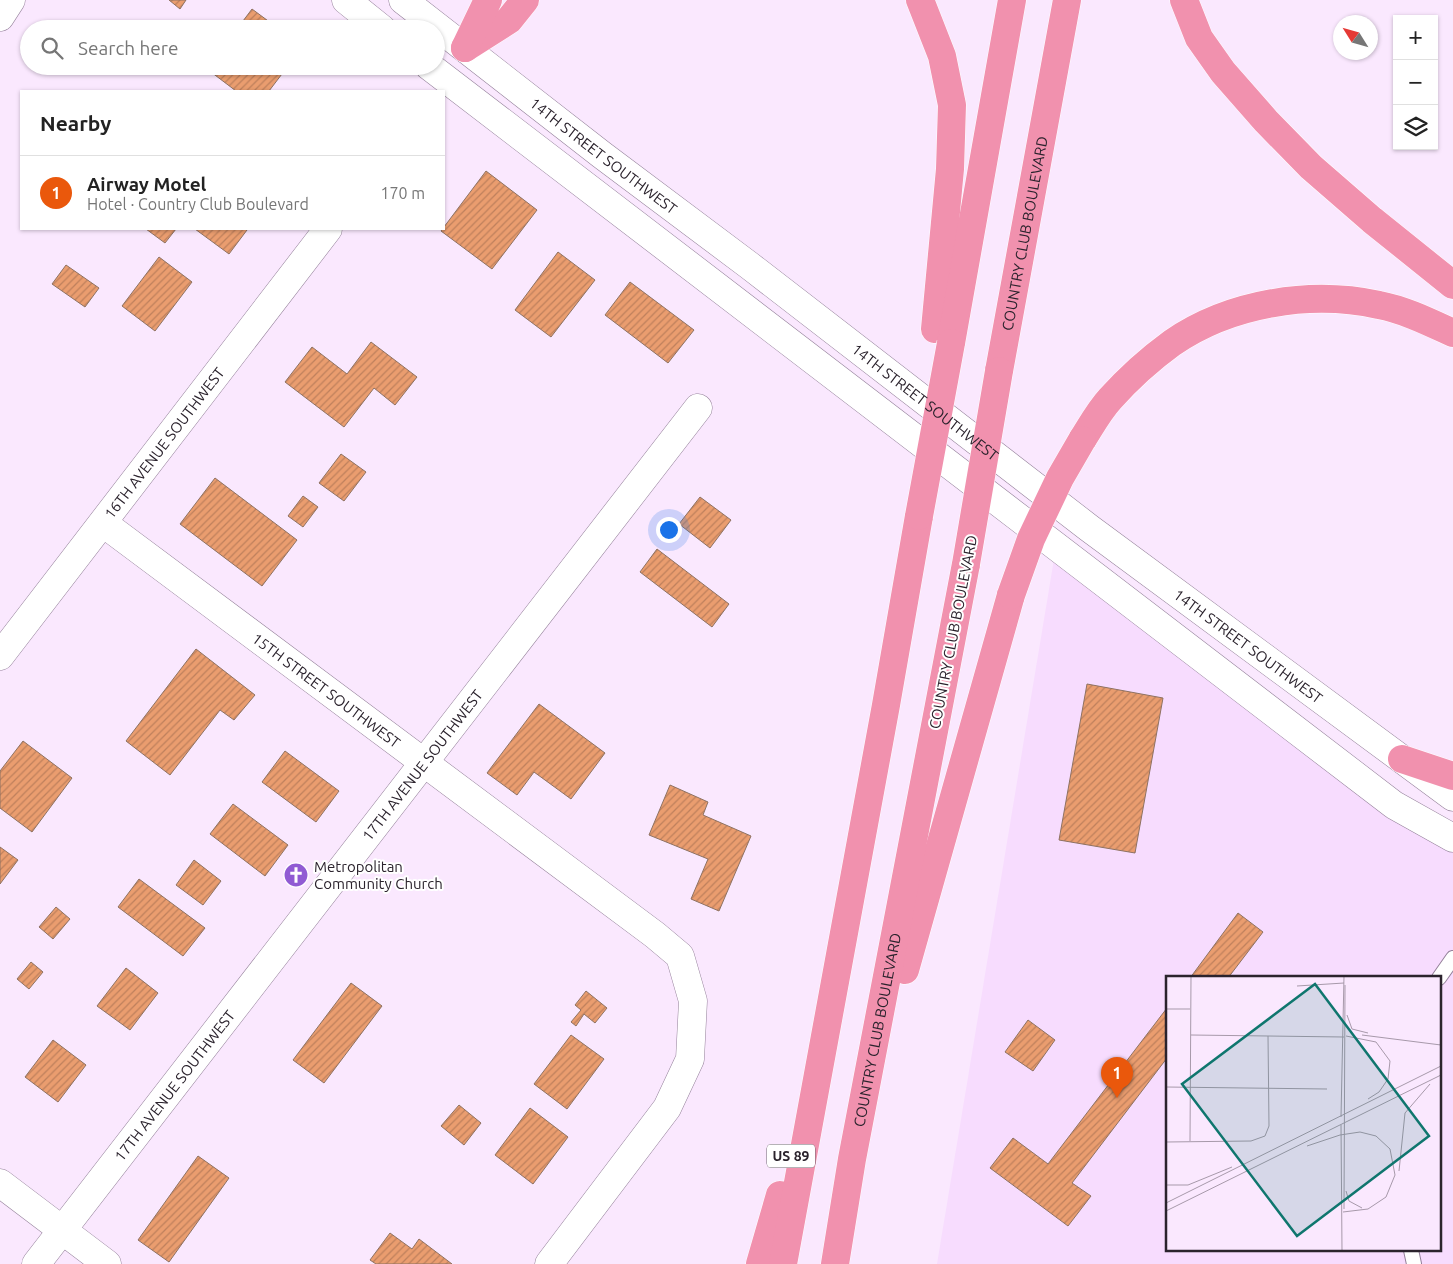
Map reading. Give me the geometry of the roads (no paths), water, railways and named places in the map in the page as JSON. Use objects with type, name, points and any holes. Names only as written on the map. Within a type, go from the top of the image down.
[{"type":"highway","points":[[465,48],[488,0]]},
{"type":"highway","points":[[465,48],[509,20],[525,0]]},
{"type":"highway","points":[[783,1264],[926,477],[943,336],[952,105],[942,56],[920,0]]},
{"type":"highway","points":[[943,336],[1012,0]]},
{"type":"highway","name":"COUNTRY CLUB BOULEVARD","points":[[835,1264],[852,1159],[966,564],[999,371],[1067,0]]},
{"type":"highway","points":[[1184,0],[1199,38],[1222,72],[1266,121],[1311,167],[1372,220],[1453,285]]},
{"type":"highway","points":[[852,1159],[1011,595],[1031,539],[1060,478],[1108,400],[1139,370],[1172,343],[1210,322],[1243,310],[1276,303],[1313,298],[1380,305],[1412,315],[1453,333]]},
{"type":"highway","points":[[1402,759],[1453,776]]},
{"type":"highway","name":"US 89","points":[[760,1264],[822,1047]]},
{"type":"street","points":[[0,16],[11,0]]},
{"type":"street","points":[[346,0],[371,20]]},
{"type":"street","name":"14TH STREET SOUTHWEST","points":[[403,0],[429,20]]},
{"type":"street","name":"14TH STREET SOUTHWEST","points":[[445,33],[1089,528],[1453,797]]},
{"type":"street","points":[[445,68],[465,48]]},
{"type":"street","points":[[435,78],[1386,799],[1453,838]]},
{"type":"street","name":"16TH AVENUE SOUTHWEST","points":[[0,656],[327,230]]},
{"type":"street","name":"17TH AVENUE SOUTHWEST","points":[[36,1264],[698,408]]},
{"type":"street","name":"15TH STREET SOUTHWEST","points":[[104,522],[662,940],[680,956],[693,1001],[690,1059],[667,1108],[549,1264]]},
{"type":"street","points":[[0,1183],[107,1264]]},
{"type":"lane","points":[[1440,976],[1453,958]]},
{"type":"place","name":"Metropolitan Community Church","points":[[296,875]]},
{"type":"place","name":"Airway Motel","points":[[1117,1098]]}]
